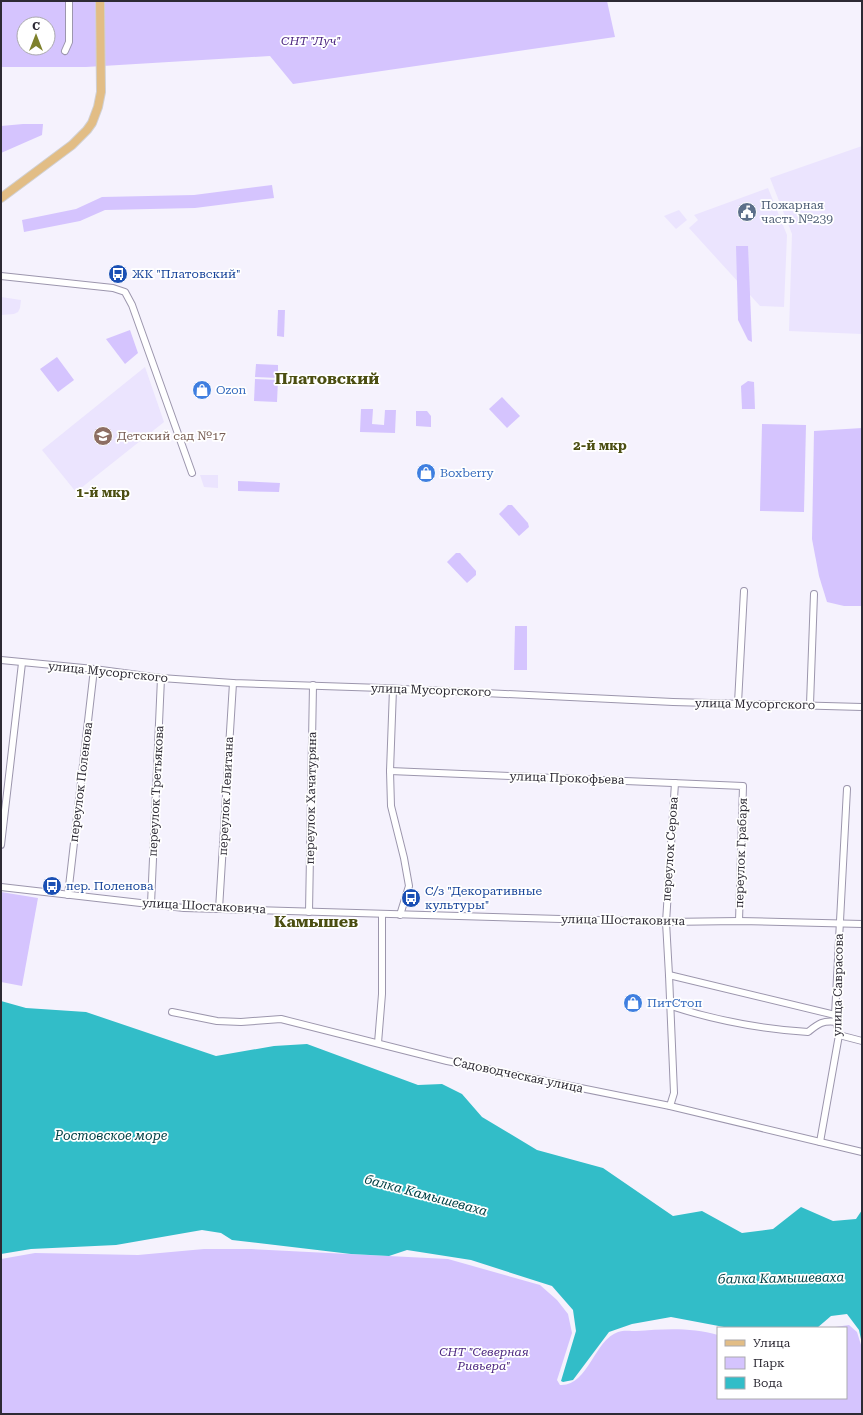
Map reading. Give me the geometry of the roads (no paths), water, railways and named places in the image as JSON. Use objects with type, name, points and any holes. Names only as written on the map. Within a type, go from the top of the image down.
[{"type":"main road","points":[[1,198],[72,145],[92,123],[98,107],[101,92],[100,1]]},
{"type":"street","points":[[65,51],[69,42],[69,1]]},
{"type":"street","points":[[1,276],[113,288],[125,292],[132,305],[192,473]]},
{"type":"street","points":[[738,703],[744,591]]},
{"type":"street","points":[[810,704],[814,594]]},
{"type":"street","name":"улица Мусоргского","points":[[1,660],[161,678],[233,683],[862,707]]},
{"type":"street","points":[[1,845],[22,663]]},
{"type":"street","name":"переулок Поленова","points":[[68,895],[94,670]]},
{"type":"street","name":"переулок Третьякова","points":[[151,904],[161,678]]},
{"type":"street","name":"переулок Левитана","points":[[219,909],[233,683]]},
{"type":"street","name":"переулок Хачатуряна","points":[[309,912],[313,685]]},
{"type":"street","points":[[393,689],[390,771],[391,806],[404,858],[408,886],[400,915]]},
{"type":"street","name":"улица Прокофьева","points":[[390,771],[743,786]]},
{"type":"street","name":"переулок Серова","points":[[670,1106],[674,1093],[666,922],[674,783]]},
{"type":"street","name":"переулок Грабаря","points":[[740,921],[743,786]]},
{"type":"street","name":"улица Саврасова","points":[[820,1142],[839,1035],[836,1015],[839,923],[847,789]]},
{"type":"street","name":"улица Шостаковича","points":[[1,887],[184,908],[666,922],[740,921],[862,924]]},
{"type":"street","points":[[378,1043],[382,994],[382,914]]},
{"type":"street","points":[[669,975],[836,1015]]},
{"type":"street","points":[[670,1006],[782,1030],[808,1032],[820,1022],[837,1022]]},
{"type":"street","name":"Садоводческая улица","points":[[172,1012],[217,1021],[242,1022],[281,1019],[447,1060],[670,1106],[862,1152]]},
{"type":"street","points":[[839,1035],[862,1041]]},
{"type":"water","name":"Ростовское море","points":[[1,1001],[26,1008],[86,1012],[216,1056],[274,1046],[307,1044],[418,1085],[442,1084],[462,1094],[482,1117],[537,1150],[603,1168],[673,1216],[702,1211],[742,1233],[773,1229],[801,1207],[833,1221],[856,1219],[862,1210],[862,1344],[859,1330],[847,1314],[831,1316],[818,1327],[724,1327],[671,1317],[632,1324],[609,1332],[573,1380],[563,1382],[561,1381],[576,1331],[573,1310],[552,1286],[471,1260],[407,1250],[389,1256],[351,1254],[232,1240],[221,1233],[202,1230],[116,1245],[31,1249],[1,1254]]},
{"type":"place","name":"Пожарная часть №239","points":[[747,212]]},
{"type":"place","name":"ЖК \"Платовский\"","points":[[118,274]]},
{"type":"place","name":"Ozon","points":[[202,390]]},
{"type":"place","name":"Детский сад №17","points":[[103,436]]},
{"type":"place","name":"Boxberry","points":[[426,473]]},
{"type":"place","name":"пер. Поленова","points":[[52,886]]},
{"type":"place","name":"С/з \"Декоративные культуры\"","points":[[411,898]]},
{"type":"place","name":"ПитСтоп","points":[[633,1003]]},
{"type":"district","name":"Платовский","points":[[327,378]]},
{"type":"district","name":"2-й мкр","points":[[600,445]]},
{"type":"district","name":"1-й мкр","points":[[103,492]]},
{"type":"district","name":"Камышев","points":[[316,921]]},
{"type":"park label","name":"СНТ \"Луч\"","points":[[311,41]]},
{"type":"park label","name":"СНТ \"Северная Ривьера\"","points":[[484,1359]]},
{"type":"water label","name":"балка Камышеваха","points":[[426,1195]]},
{"type":"water label","name":"балка Камышеваха","points":[[781,1278]]}]
